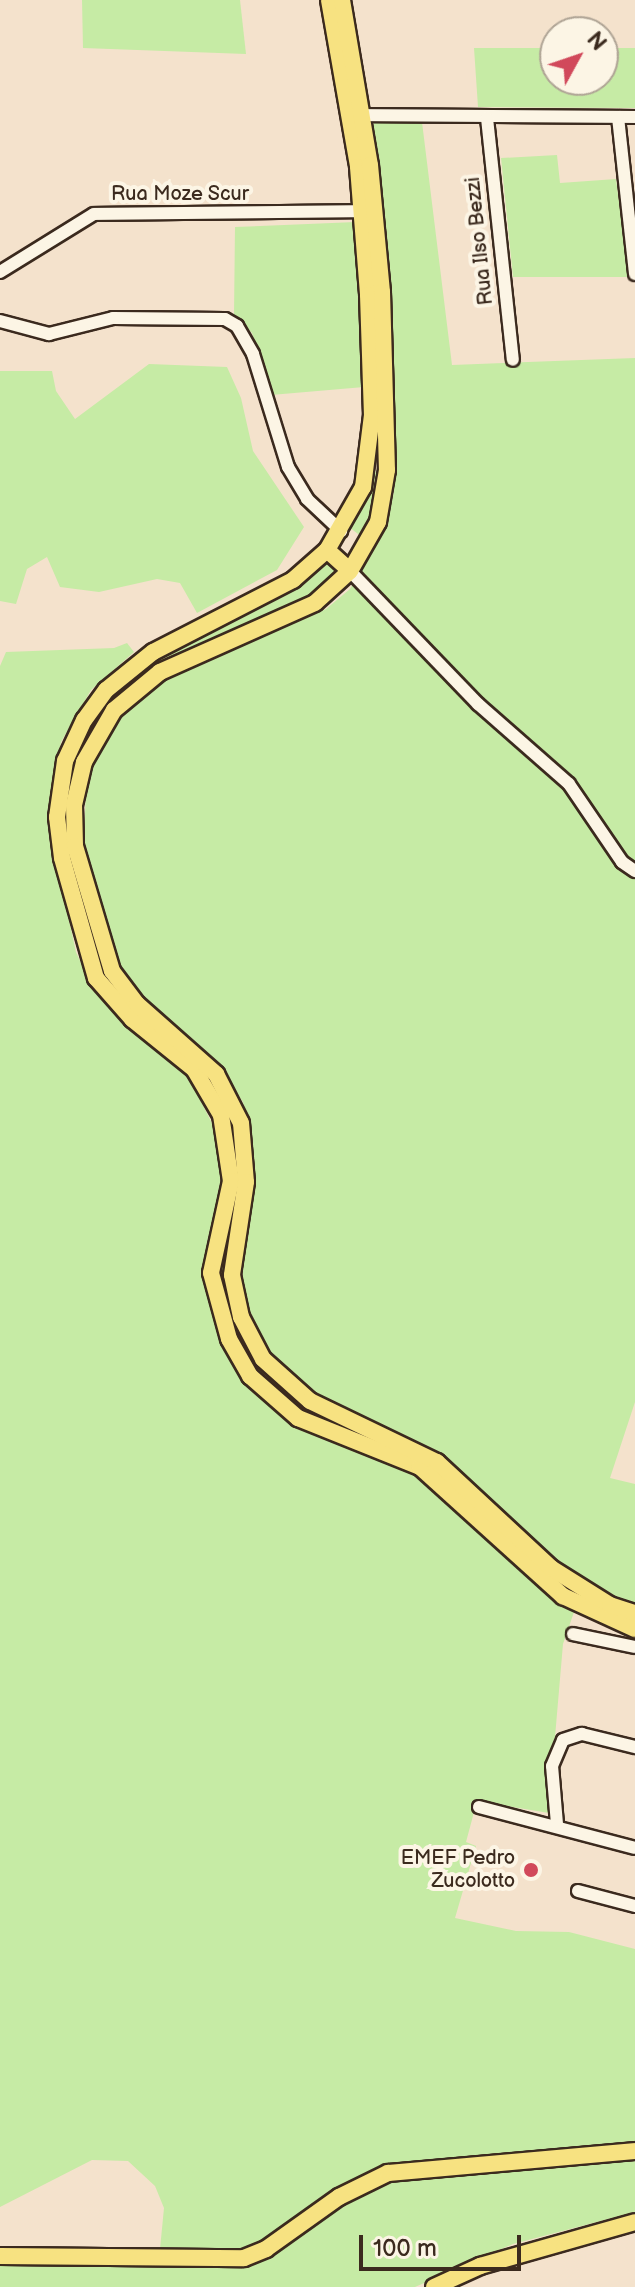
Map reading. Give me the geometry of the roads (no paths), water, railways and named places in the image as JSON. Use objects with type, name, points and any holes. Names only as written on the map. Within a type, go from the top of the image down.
[{"type":"main road","points":[[329,0],[356,115]]},
{"type":"main road","points":[[342,0],[369,211],[387,470],[378,522],[350,571],[287,619],[160,672],[102,725],[84,762],[74,805],[75,846],[91,912],[124,989],[203,1060],[233,1100],[247,1167],[232,1275],[241,1317],[263,1359],[310,1401],[423,1452],[478,1496],[551,1568],[610,1605],[635,1613]]},
{"type":"main road","points":[[369,211],[371,455],[363,487],[341,531],[327,550],[276,591],[137,663],[106,690],[84,720],[65,761],[57,817],[80,932],[106,992],[194,1069],[221,1115],[231,1181],[211,1273],[229,1339],[250,1376],[298,1418],[420,1467],[563,1596],[635,1629]]},
{"type":"main road","points":[[341,531],[364,550]]},
{"type":"main road","points":[[327,550],[350,571]]},
{"type":"main road","points":[[0,2256],[244,2258],[339,2197],[388,2173],[635,2151]]},
{"type":"main road","points":[[434,2287],[480,2266],[635,2222]]},
{"type":"street","points":[[356,115],[635,117]]},
{"type":"street","points":[[618,117],[635,274]]},
{"type":"street","name":"Rua Ilso Bezzi","points":[[487,118],[513,360]]},
{"type":"street","name":"Rua Moze Scur","points":[[0,272],[94,214],[369,211]]},
{"type":"street","points":[[0,321],[49,334],[113,318],[225,319],[237,326],[253,354],[288,467],[307,499],[341,531]]},
{"type":"street","points":[[350,571],[478,704],[569,784],[622,862],[635,871]]},
{"type":"street","points":[[573,1634],[635,1647]]},
{"type":"street","points":[[557,1824],[552,1766],[563,1740],[582,1734],[635,1747]]},
{"type":"street","points":[[479,1807],[557,1824],[635,1848]]},
{"type":"street","points":[[578,1891],[635,1906]]},
{"type":"place","name":"EMEF Pedro Zucolotto","points":[[531,1870]]}]
